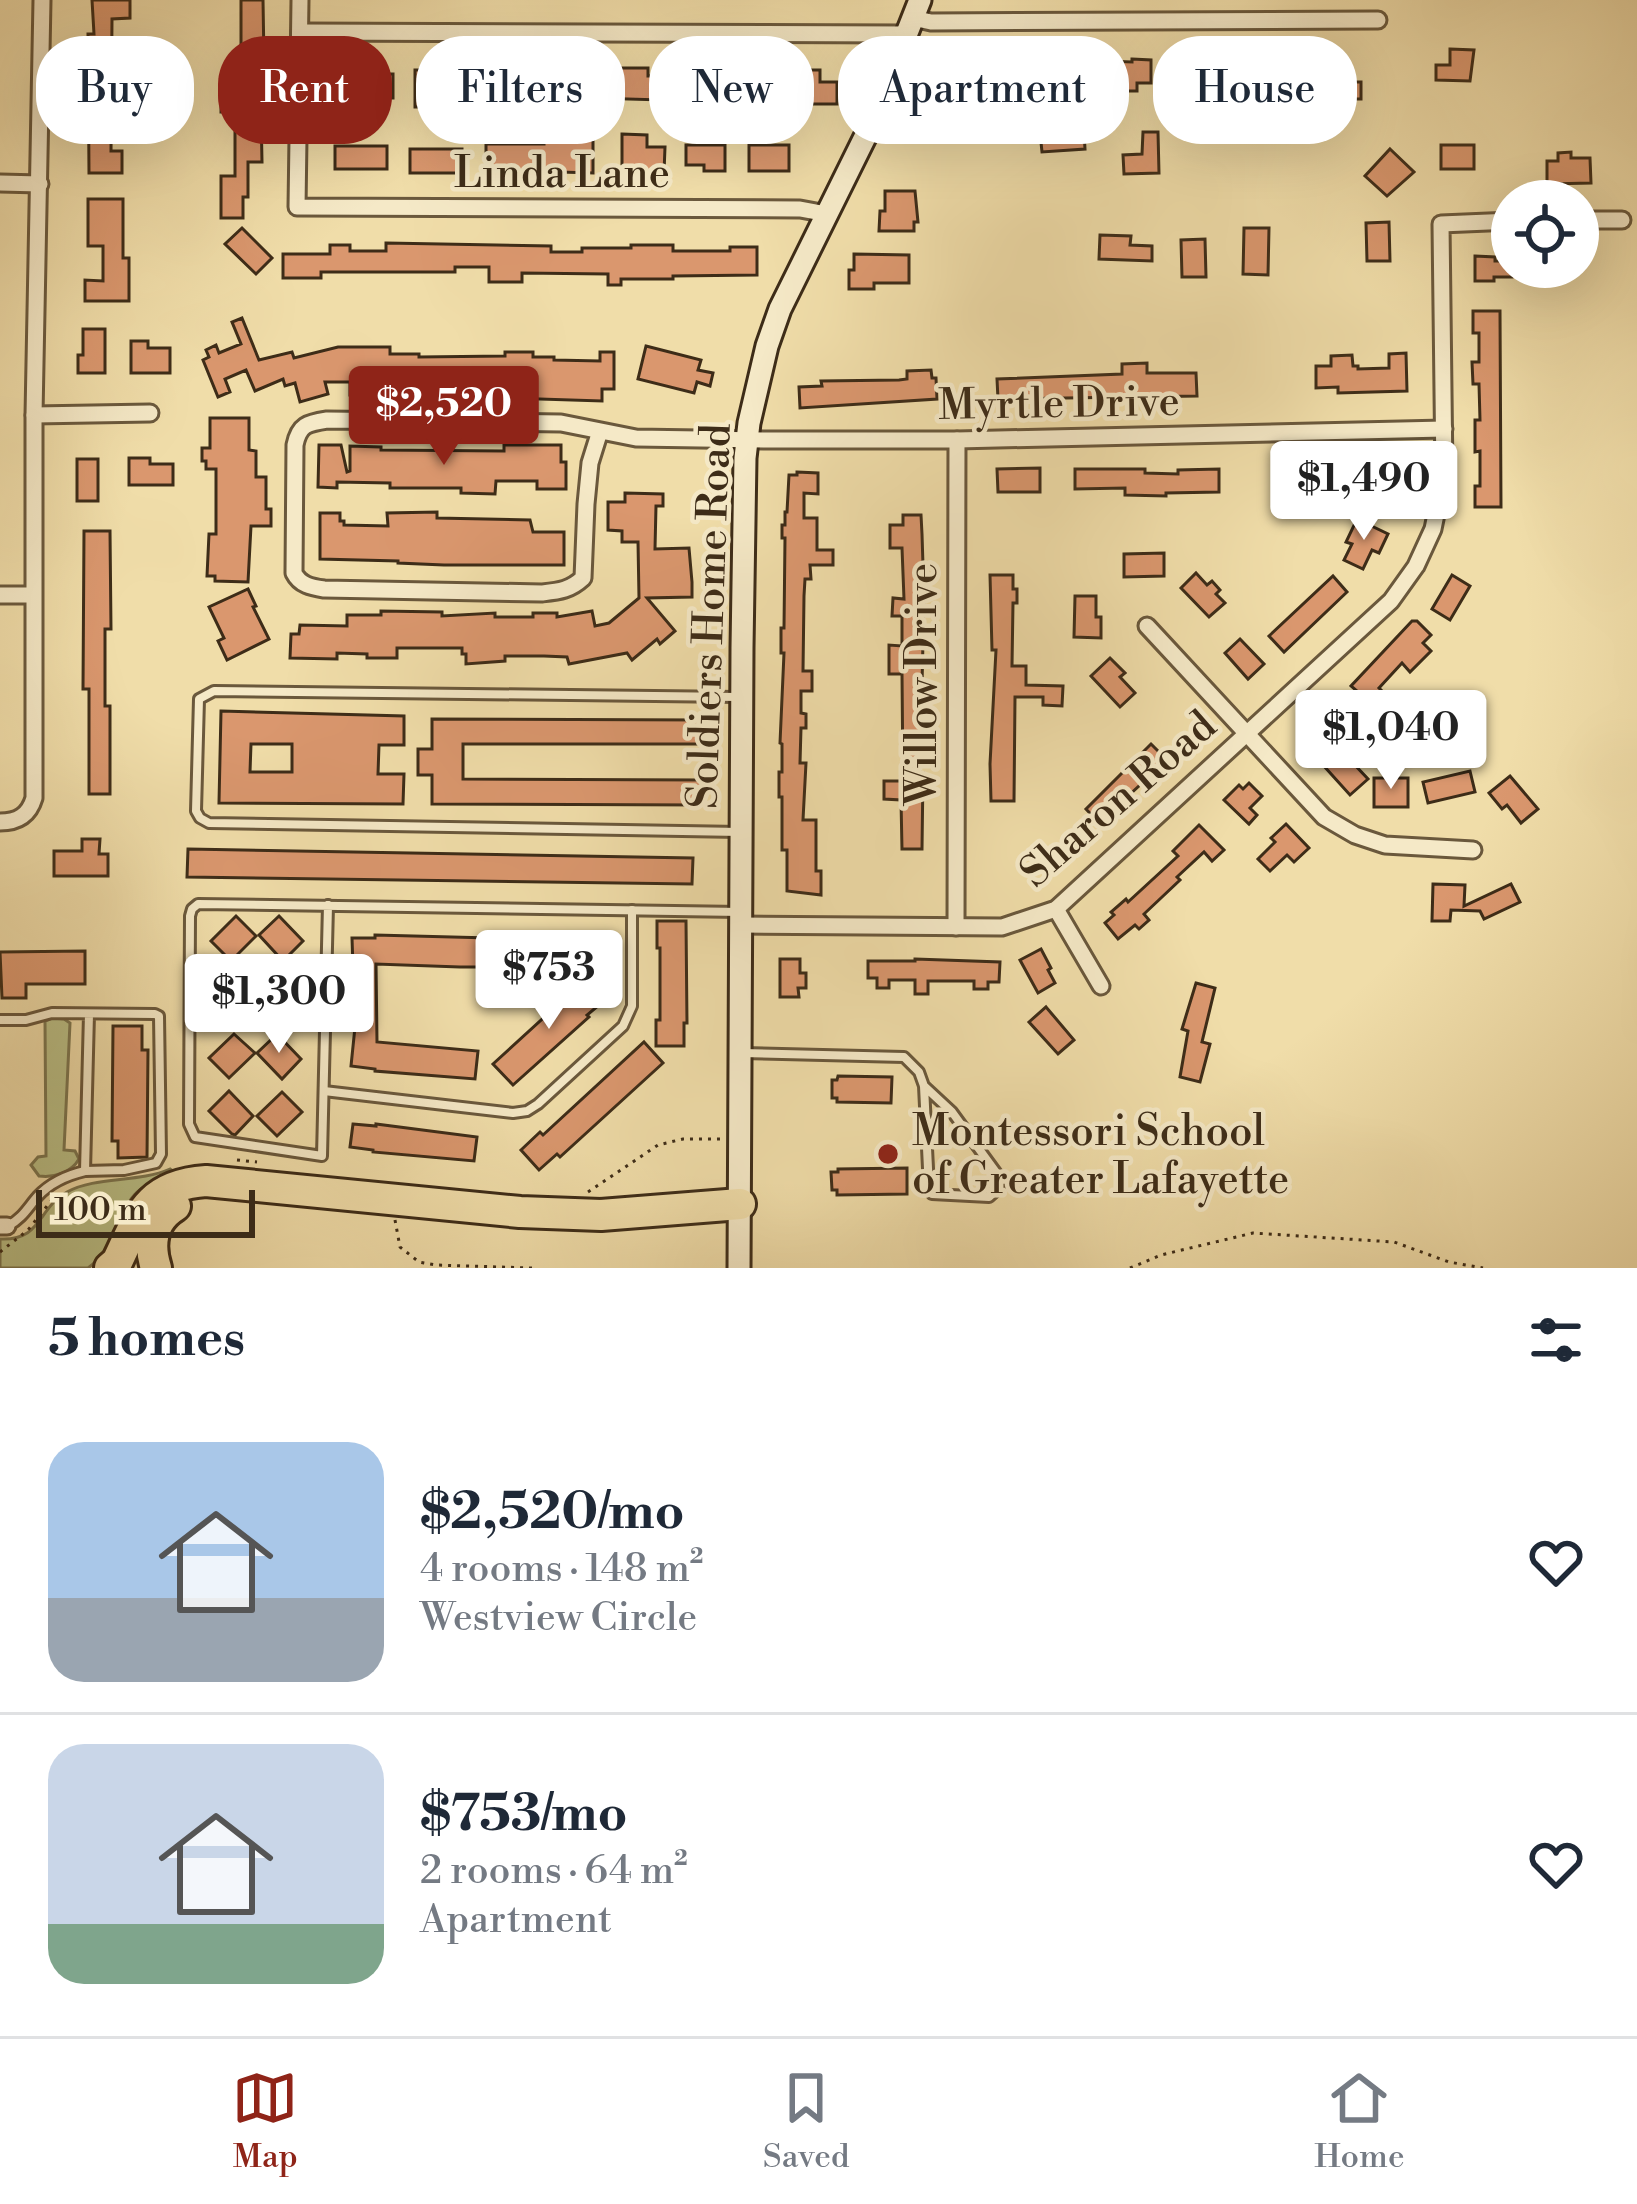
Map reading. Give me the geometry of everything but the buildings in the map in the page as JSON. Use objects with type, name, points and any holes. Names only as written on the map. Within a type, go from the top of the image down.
[{"type":"highway","points":[[110,1268],[145,1209],[174,1185],[206,1181],[602,1215],[739,1236]]},
{"type":"highway","points":[[156,1268],[151,1248],[156,1225],[185,1200],[211,1196],[500,1226],[739,1236]]},
{"type":"street","points":[[4,822],[21,818],[34,799],[34,415],[42,0]]},
{"type":"street","points":[[300,0],[299,32],[913,18],[931,22],[1378,20]]},
{"type":"street","name":"Soldiers Home Road","points":[[739,1236],[747,440],[780,309],[870,127],[913,18]]},
{"type":"street","name":"Linda Lane","points":[[299,32],[297,207],[800,209],[827,214]]},
{"type":"street","points":[[0,183],[40,184]]},
{"type":"street","points":[[1599,220],[1622,220]]},
{"type":"street","name":"Sharon Road","points":[[742,919],[1002,927],[1056,909],[1391,601],[1416,566],[1432,529],[1444,475],[1442,224],[1491,222]]},
{"type":"street","points":[[34,415],[150,413]]},
{"type":"street","name":"Myrtle Drive","points":[[600,431],[590,463],[584,578],[573,587],[542,592],[324,589],[309,586],[294,573],[295,445],[303,426],[327,420],[561,423],[636,438],[747,440],[1444,429]]},
{"type":"street","name":"Willow Drive","points":[[956,927],[957,440]]},
{"type":"street","points":[[0,595],[33,595]]},
{"type":"street","points":[[1147,626],[1324,817],[1384,845],[1473,850]]},
{"type":"street","points":[[1056,909],[1101,986]]},
{"type":"lane","points":[[742,697],[214,691],[199,699],[196,811],[209,823],[742,832]]},
{"type":"lane","points":[[328,905],[322,1156],[194,1137],[190,1131],[192,909],[198,904],[328,905],[632,910],[742,919]]},
{"type":"lane","points":[[324,1091],[513,1113],[533,1108],[629,1017],[632,910]]},
{"type":"lane","points":[[0,1020],[26,1020],[52,1012],[159,1016],[161,1154],[155,1163],[64,1178],[37,1196],[18,1220],[3,1226]]},
{"type":"lane","points":[[86,1171],[89,1014]]},
{"type":"lane","points":[[741,1052],[896,1055],[911,1062],[924,1086],[929,1189],[932,1194],[989,1197],[999,1188],[998,1175],[952,1112],[924,1086]]},
{"type":"path","points":[[582,1194],[658,1145],[683,1139],[721,1139]]},
{"type":"path","points":[[394,1219],[400,1247],[419,1262],[532,1268]]},
{"type":"path","points":[[1130,1268],[1161,1255],[1252,1232],[1394,1242],[1449,1262],[1483,1268]]},
{"type":"green space","points":[[45,1021],[70,1023],[64,1150],[75,1151],[79,1159],[67,1171],[39,1176],[31,1165],[46,1156]]},
{"type":"green space","points":[[170,1169],[174,1172],[131,1199],[108,1245],[88,1268],[0,1268],[0,1239],[24,1235],[67,1192]]},
{"type":"place","name":"Montessori School of Greater Lafayette","points":[[888,1154]]}]
